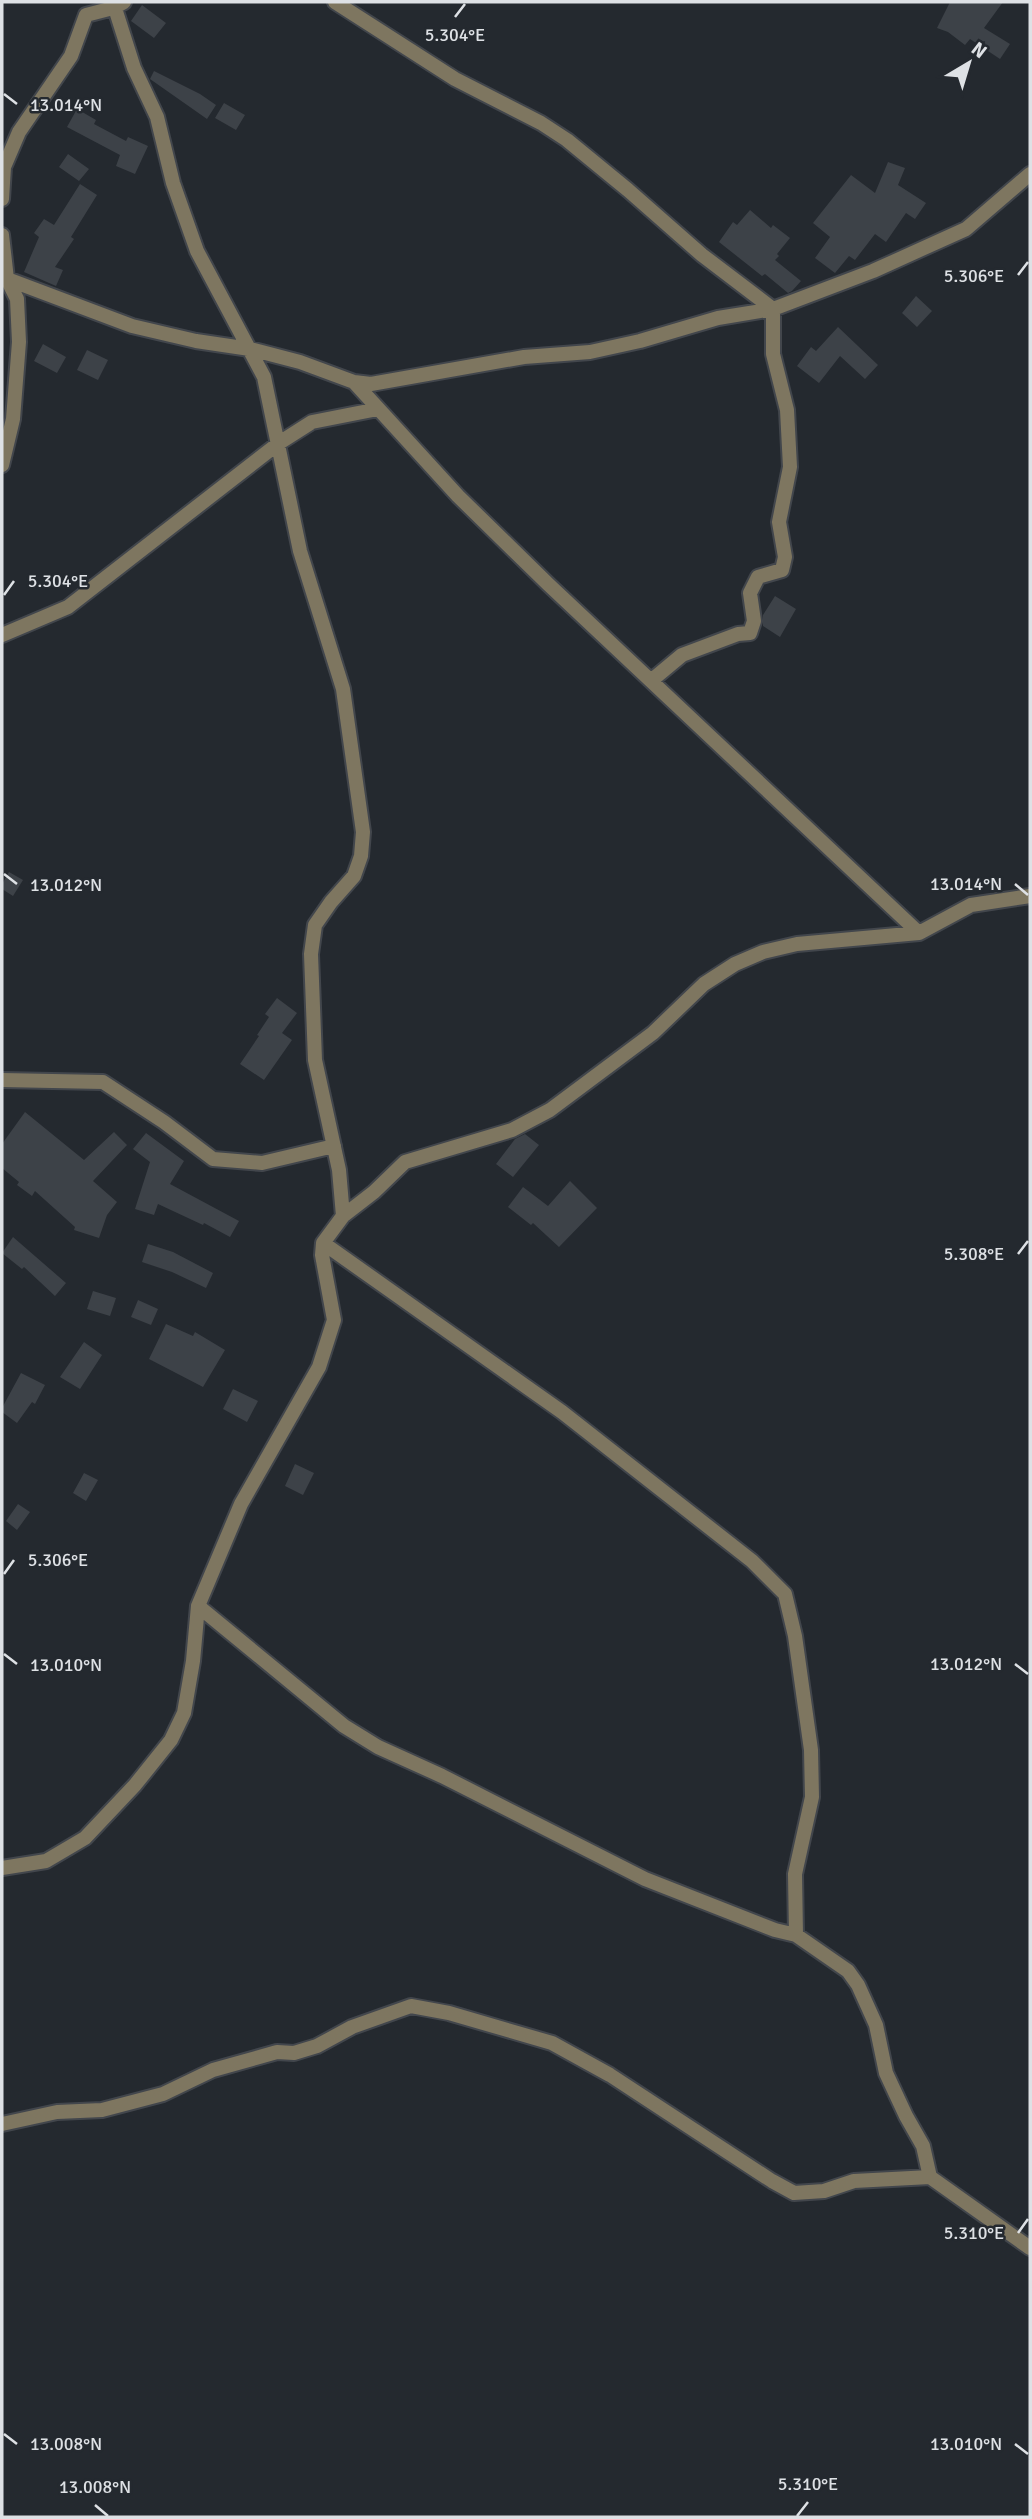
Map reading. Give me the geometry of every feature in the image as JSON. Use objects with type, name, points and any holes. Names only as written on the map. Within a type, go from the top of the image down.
[{"type":"street","points":[[335,2],[455,79],[567,139],[702,255],[773,309]]},
{"type":"street","points":[[2,199],[4,167],[19,132],[71,56],[86,15],[117,4],[134,68],[157,117],[173,183],[197,251],[264,377],[300,551],[343,689],[363,832],[361,856],[354,876],[315,925],[311,954],[315,1060],[339,1170],[343,1216]]},
{"type":"street","points":[[4,278],[132,326],[196,341],[250,349],[300,362],[354,382],[371,384],[524,357],[590,352],[640,341],[718,318],[773,309],[873,271],[966,229],[1030,174]]},
{"type":"street","points":[[2,235],[4,278],[17,299],[19,342],[13,419],[2,465]]},
{"type":"street","points":[[652,680],[682,655],[738,634],[750,633],[754,621],[750,593],[758,577],[782,570],[785,557],[779,522],[790,467],[787,410],[773,354],[773,309]]},
{"type":"street","points":[[354,382],[458,496],[548,584],[919,933]]},
{"type":"street","points":[[2,635],[68,607],[279,443],[312,422],[379,409]]},
{"type":"street","points":[[2,1868],[46,1861],[85,1838],[135,1785],[172,1740],[184,1713],[193,1661],[198,1606],[241,1504],[318,1367],[334,1320],[322,1255],[323,1242],[343,1216],[374,1192],[405,1162],[512,1130],[550,1110],[653,1033],[704,984],[735,964],[763,952],[797,944],[919,933],[971,905],[1030,896]]},
{"type":"street","points":[[2,1080],[103,1082],[164,1122],[213,1159],[262,1163],[334,1146]]},
{"type":"street","points":[[323,1242],[562,1412],[752,1561],[785,1594],[795,1636],[811,1749],[813,1797],[795,1874],[796,1936]]},
{"type":"street","points":[[198,1606],[344,1726],[378,1747],[442,1776],[645,1879],[796,1936],[848,1971],[858,1984],[876,2025],[886,2073],[923,2146],[930,2178]]},
{"type":"street","points":[[2,2124],[57,2112],[102,2110],[163,2094],[213,2070],[277,2052],[293,2053],[317,2046],[352,2027],[411,2006],[449,2013],[552,2043],[610,2075],[794,2193],[824,2191],[854,2181],[930,2178],[1030,2248]]},
{"type":"building","points":[[950,2],[1003,2],[984,28],[1010,44],[1000,59],[970,39],[965,45],[948,32],[937,28]]},
{"type":"building","points":[[142,5],[166,23],[154,38],[131,21]]},
{"type":"building","points":[[154,71],[216,105],[207,119],[150,79]]},
{"type":"building","points":[[224,103],[245,115],[236,130],[215,118]]},
{"type":"building","points":[[77,109],[96,120],[94,124],[126,141],[128,137],[148,146],[135,174],[116,166],[120,155],[67,127]]},
{"type":"building","points":[[68,154],[89,169],[79,181],[59,167]]},
{"type":"building","points":[[888,162],[905,168],[898,185],[926,203],[915,219],[906,213],[886,242],[875,234],[855,260],[849,256],[835,273],[815,258],[830,237],[813,223],[851,175],[875,193]]},
{"type":"building","points":[[80,184],[97,195],[71,237],[74,239],[55,267],[63,270],[56,286],[24,272],[39,237],[34,233],[44,219],[54,225]]},
{"type":"building","points":[[750,210],[771,228],[773,225],[790,238],[775,260],[801,281],[788,293],[719,242],[733,222],[737,225]]},
{"type":"building","points":[[916,296],[932,311],[917,327],[902,313]]},
{"type":"building","points":[[838,327],[878,365],[865,379],[840,356],[819,383],[797,366],[811,347],[816,351]]},
{"type":"building","points":[[43,344],[66,357],[57,373],[34,361]]},
{"type":"building","points":[[87,350],[108,360],[98,380],[77,370]]},
{"type":"building","points":[[775,596],[796,609],[780,637],[763,626],[763,615]]},
{"type":"building","points":[[9,872],[23,880],[13,896],[2,889]]},
{"type":"building","points":[[277,998],[297,1013],[282,1033],[292,1040],[264,1080],[240,1064],[259,1036],[257,1035],[269,1017],[265,1014]]},
{"type":"building","points":[[25,1112],[84,1160],[114,1132],[127,1145],[93,1181],[117,1202],[107,1215],[99,1238],[74,1230],[75,1227],[35,1191],[32,1196],[17,1185],[19,1182],[2,1168],[2,1144]]},
{"type":"building","points":[[146,1133],[184,1161],[170,1184],[239,1221],[230,1237],[158,1204],[154,1215],[135,1209],[150,1162],[133,1149]]},
{"type":"building","points":[[525,1134],[539,1145],[513,1177],[496,1164],[515,1139]]},
{"type":"building","points":[[570,1181],[597,1208],[559,1247],[533,1223],[531,1225],[508,1207],[523,1187],[548,1206]]},
{"type":"building","points":[[13,1237],[66,1283],[55,1296],[24,1267],[22,1269],[2,1253]]},
{"type":"building","points":[[148,1244],[173,1252],[213,1273],[206,1288],[142,1262]]},
{"type":"building","points":[[93,1291],[116,1298],[110,1316],[87,1309]]},
{"type":"building","points":[[138,1300],[158,1309],[151,1325],[131,1317]]},
{"type":"building","points":[[166,1324],[193,1336],[195,1332],[225,1350],[203,1387],[149,1359]]},
{"type":"building","points":[[84,1342],[102,1355],[80,1389],[60,1377]]},
{"type":"building","points":[[21,1373],[45,1385],[35,1404],[32,1402],[17,1423],[2,1412],[2,1408]]},
{"type":"building","points":[[233,1389],[258,1401],[247,1422],[223,1409]]},
{"type":"building","points":[[295,1464],[314,1473],[303,1495],[285,1486]]},
{"type":"building","points":[[84,1473],[98,1480],[86,1501],[73,1493]]},
{"type":"building","points":[[18,1504],[30,1512],[17,1530],[6,1521]]}]
